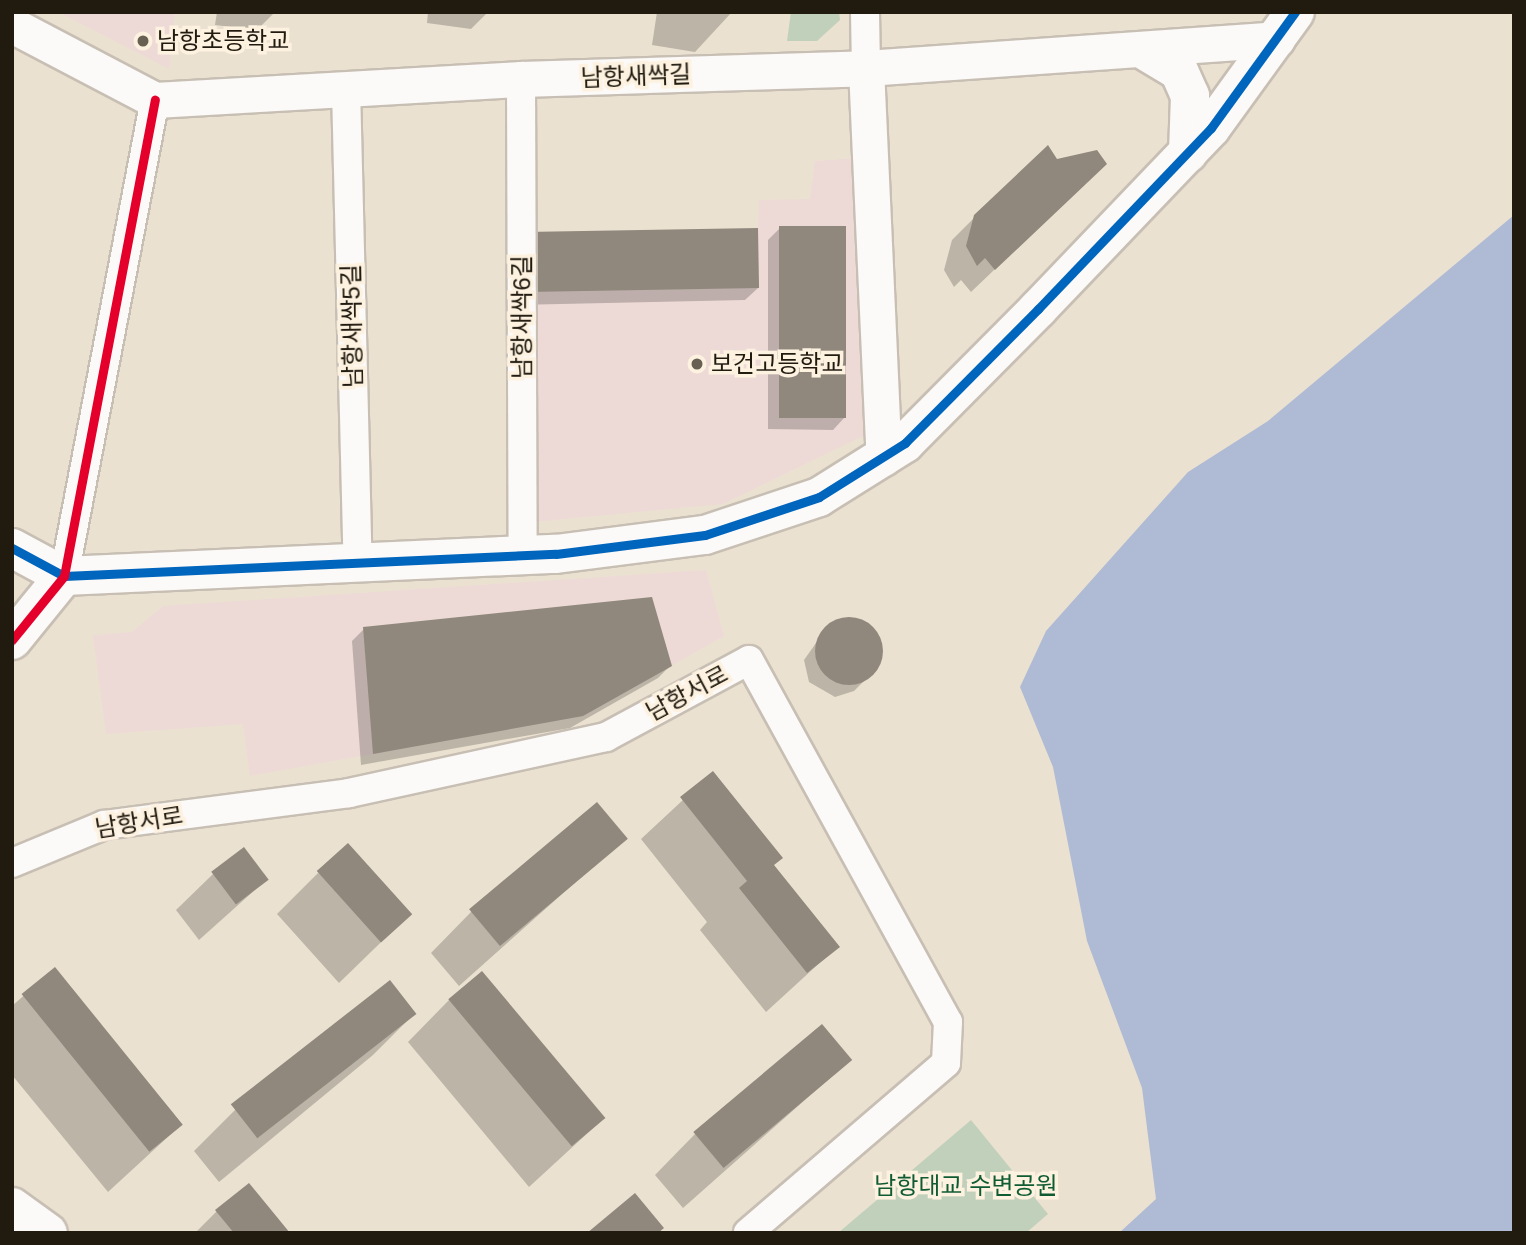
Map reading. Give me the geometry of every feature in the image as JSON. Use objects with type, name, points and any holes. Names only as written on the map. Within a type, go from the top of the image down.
[{"type":"main road","points":[[12,548],[64,576],[523,555],[705,535],[820,497],[905,443],[1188,153],[1286,26]]},
{"type":"main road","points":[[1147,51],[1179,71],[1190,96],[1188,153]]},
{"type":"main road","points":[[12,640],[64,576]]},
{"type":"main road","points":[[12,1207],[47,1233]]},
{"type":"street","points":[[864,12],[884,458]]},
{"type":"street","points":[[12,25],[155,100],[64,576]]},
{"type":"street","name":"남항새싹길","points":[[155,100],[521,79],[866,68],[1147,51],[1286,26]]},
{"type":"street","name":"남항새싹6길","points":[[521,79],[523,555]]},
{"type":"street","name":"남항새싹5길","points":[[346,88],[358,564]]},
{"type":"street","name":"남항서로","points":[[12,863],[104,825],[349,793],[606,737],[749,660],[948,1023],[946,1063],[748,1233]]},
{"type":"shaded area","name":"남항초등학교","points":[[58,12],[175,12],[169,69]]},
{"type":"shaded area","name":"보건고등학교","points":[[860,158],[867,434],[723,504],[532,522],[525,234],[758,228],[759,200],[810,199],[815,161]]},
{"type":"shaded area","points":[[706,570],[724,636],[583,716],[250,776],[243,724],[106,734],[93,635],[132,632],[163,606]]},
{"type":"green space","points":[[791,12],[839,12],[840,20],[817,41],[787,41]]},
{"type":"green space","name":"남항대교 수변공원","points":[[971,1120],[1048,1214],[1026,1233],[838,1233]]},
{"type":"water","points":[[1514,215],[1514,1233],[1119,1233],[1156,1199],[1142,1088],[1087,941],[1053,767],[1020,687],[1046,631],[1188,472],[1268,421]]},
{"type":"building","points":[[1048,145],[1057,159],[1097,150],[1107,164],[995,270],[985,258],[977,266],[966,246],[974,215]]},
{"type":"building","name":"보건고등학교","points":[[779,226],[846,226],[846,418],[779,418]]},
{"type":"building","name":"보건고등학교","points":[[758,228],[759,288],[526,292],[525,232]]},
{"type":"building","points":[[652,597],[672,666],[583,716],[373,754],[363,627]]},
{"type":"building","points":[[849,617],[862,620],[873,627],[880,638],[883,651],[880,664],[873,675],[862,682],[849,685],[836,682],[825,675],[818,664],[815,651],[818,638],[825,627],[836,620]]},
{"type":"building","points":[[713,771],[783,858],[774,865],[840,947],[807,973],[739,888],[747,881],[680,797]]},
{"type":"building","points":[[597,802],[628,839],[500,946],[469,909]]},
{"type":"building","points":[[348,843],[412,914],[381,942],[317,871]]},
{"type":"building","points":[[244,847],[269,880],[236,904],[211,872]]},
{"type":"building","points":[[55,967],[183,1125],[149,1152],[22,994]]},
{"type":"building","points":[[482,971],[605,1118],[572,1146],[448,999]]},
{"type":"building","points":[[390,980],[416,1014],[257,1138],[231,1104]]},
{"type":"building","points":[[822,1024],[852,1060],[724,1168],[693,1132]]},
{"type":"building","points":[[249,1183],[290,1233],[234,1233],[215,1210]]},
{"type":"building","points":[[635,1193],[664,1228],[658,1233],[587,1233]]},
{"type":"transit line","points":[[12,548],[64,576],[556,554],[705,535],[819,497],[905,443],[1038,309],[1211,128],[1295,12]]},
{"type":"transit line","points":[[12,640],[64,576],[155,100]]},
{"type":"place","name":"남항초등학교","points":[[143,41]]},
{"type":"place","name":"보건고등학교","points":[[697,364]]}]
